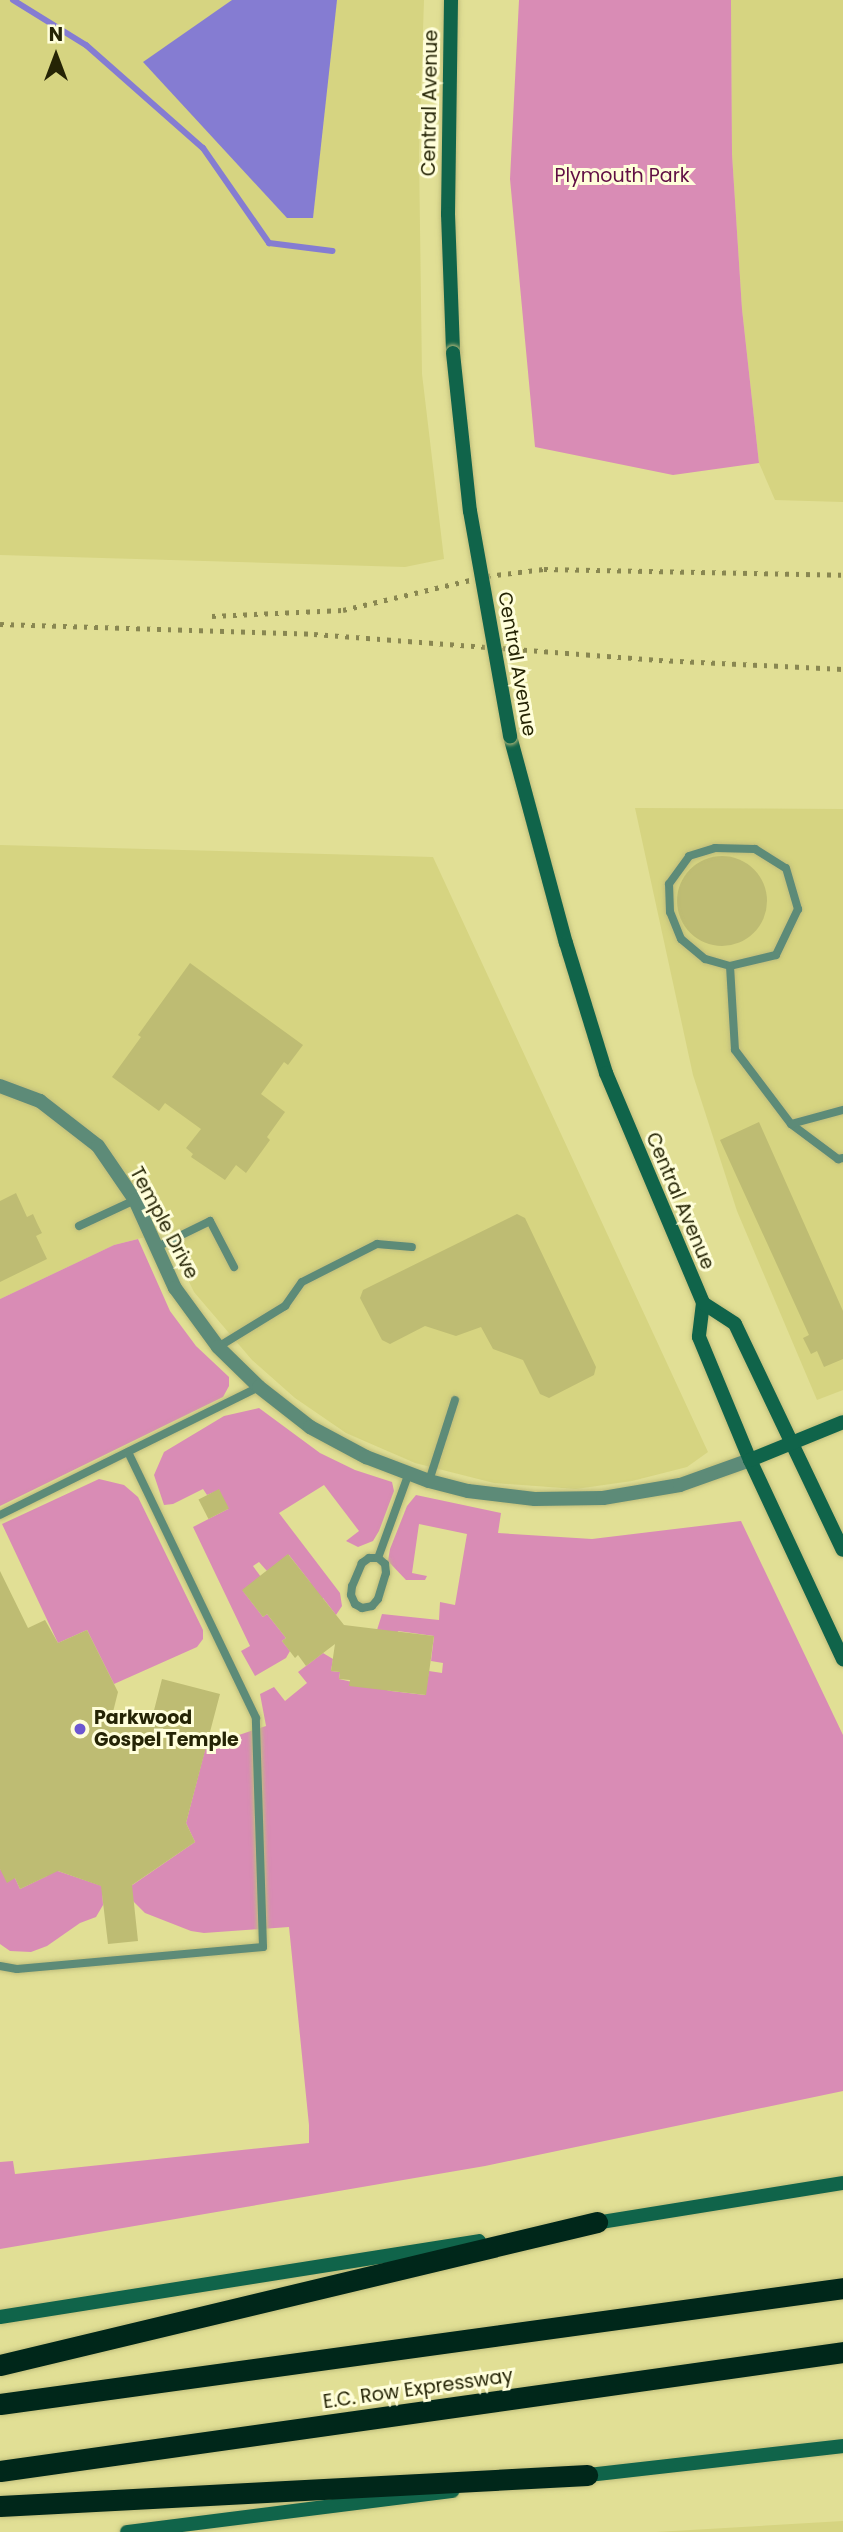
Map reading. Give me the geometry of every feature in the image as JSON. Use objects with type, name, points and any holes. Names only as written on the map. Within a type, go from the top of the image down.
[{"type":"highway","points":[[0,2365],[597,2222]]},
{"type":"highway","points":[[0,2404],[843,2288]]},
{"type":"highway","name":"E.C. Row Expressway","points":[[0,2471],[843,2351]]},
{"type":"highway","points":[[0,2506],[587,2475]]},
{"type":"street","name":"Central Avenue","points":[[451,0],[448,214],[453,352],[470,511],[510,736],[566,943],[606,1073],[703,1303],[699,1337],[750,1460],[843,1659]]},
{"type":"street","name":"Temple Drive","points":[[0,1086],[40,1101],[98,1146],[135,1200],[175,1288],[218,1347],[259,1387],[310,1427],[366,1457],[429,1481],[468,1490],[535,1499],[603,1498],[680,1485],[843,1423]]},
{"type":"street","points":[[703,1303],[735,1324],[843,1550]]},
{"type":"street","points":[[0,2317],[843,2183]]},
{"type":"street","points":[[127,2532],[843,2446]]},
{"type":"lane","points":[[715,848],[754,849],[786,867],[798,909],[776,955],[730,966],[705,959],[681,939],[670,912],[669,884],[689,856],[715,848]]},
{"type":"lane","points":[[730,966],[735,1050],[791,1124],[838,1159],[843,1158]]},
{"type":"lane","points":[[791,1124],[843,1110]]},
{"type":"lane","points":[[79,1226],[135,1200]]},
{"type":"lane","points":[[157,1247],[210,1221],[234,1267]]},
{"type":"lane","points":[[218,1347],[285,1306],[302,1282],[377,1244],[412,1247]]},
{"type":"lane","points":[[0,1515],[259,1387]]},
{"type":"lane","points":[[429,1481],[455,1400]]},
{"type":"lane","points":[[0,1966],[17,1969],[263,1947],[256,1718],[128,1452]]},
{"type":"lane","points":[[378,1558],[409,1473]]},
{"type":"lane","points":[[369,1558],[378,1558],[385,1564],[386,1573],[378,1599],[372,1606],[362,1608],[355,1604],[351,1595],[352,1586],[362,1563],[369,1558]]},
{"type":"shaded area","points":[[0,0],[424,0],[419,153],[422,374],[444,559],[405,567],[0,555]]},
{"type":"shaded area","points":[[232,0],[337,0],[313,218],[287,218],[143,62]]},
{"type":"shaded area","points":[[731,0],[843,0],[843,502],[775,500],[759,463],[742,309],[732,154]]},
{"type":"shaded area","points":[[635,808],[843,809],[843,1390],[817,1400],[737,1211],[693,1075]]},
{"type":"shaded area","points":[[0,845],[433,857],[708,1452],[687,1467],[632,1481],[576,1489],[494,1483],[415,1463],[346,1433],[295,1398],[252,1360],[194,1292],[165,1232],[114,1245],[0,1299]]},
{"type":"shaded area","points":[[843,2521],[843,2532],[656,2532]]},
{"type":"green space","name":"Plymouth Park","points":[[519,0],[731,0],[732,154],[742,309],[759,463],[673,475],[535,447],[510,179]]},
{"type":"green space","points":[[138,1239],[170,1311],[196,1346],[229,1377],[229,1386],[223,1397],[0,1506],[0,1299],[114,1245]]},
{"type":"green space","points":[[259,1408],[320,1453],[355,1470],[392,1482],[394,1491],[373,1541],[358,1547],[346,1541],[359,1531],[324,1485],[279,1513],[340,1593],[342,1606],[336,1615],[323,1598],[318,1601],[310,1582],[289,1555],[267,1571],[259,1562],[253,1566],[261,1577],[243,1591],[263,1617],[267,1614],[286,1638],[282,1641],[290,1651],[286,1658],[255,1676],[241,1651],[250,1646],[193,1527],[228,1509],[219,1490],[207,1495],[203,1489],[173,1504],[164,1505],[154,1475],[164,1452],[224,1416]]},
{"type":"green space","points":[[99,1479],[124,1485],[138,1497],[203,1630],[203,1639],[197,1647],[114,1684],[87,1630],[58,1643],[2,1524]]},
{"type":"green space","points":[[416,1495],[501,1513],[498,1533],[592,1539],[741,1521],[843,1735],[843,2091],[485,2166],[0,2249],[0,2162],[13,2161],[15,2174],[309,2143],[289,1927],[204,1933],[191,1931],[145,1913],[133,1901],[131,1886],[195,1842],[186,1823],[207,1742],[215,1743],[266,1726],[260,1694],[274,1687],[285,1701],[307,1683],[298,1672],[323,1653],[333,1659],[331,1671],[340,1672],[339,1679],[391,1691],[425,1695],[429,1671],[442,1673],[443,1663],[431,1661],[434,1636],[398,1631],[397,1637],[377,1630],[382,1614],[439,1620],[440,1602],[455,1605],[467,1534],[419,1524],[412,1573],[427,1576],[425,1580],[406,1580],[388,1561],[407,1506]]},
{"type":"green space","points":[[49,1868],[102,1886],[103,1905],[96,1917],[80,1923],[47,1946],[31,1952],[10,1951],[0,1944],[0,1869],[15,1878],[20,1889],[47,1876]]},
{"type":"building","points":[[722,856],[739,859],[754,869],[764,884],[767,901],[764,918],[754,933],[739,943],[722,946],[705,943],[690,933],[680,918],[677,901],[680,884],[690,869],[705,859]]},
{"type":"building","points":[[190,963],[303,1045],[288,1065],[284,1062],[261,1094],[285,1112],[267,1137],[270,1140],[246,1173],[236,1165],[225,1180],[191,1157],[193,1154],[186,1148],[201,1129],[165,1103],[159,1111],[112,1077],[141,1037],[138,1035]]},
{"type":"building","points":[[759,1122],[843,1311],[843,1359],[824,1367],[817,1351],[811,1354],[803,1338],[809,1335],[720,1140]]},
{"type":"building","points":[[16,1193],[27,1217],[33,1214],[42,1233],[36,1236],[47,1259],[0,1282],[0,1201]]},
{"type":"building","points":[[517,1214],[525,1218],[596,1367],[594,1375],[549,1398],[540,1394],[523,1360],[493,1349],[481,1327],[456,1336],[425,1326],[390,1344],[382,1340],[360,1298],[363,1290]]},
{"type":"building","points":[[219,1489],[229,1509],[208,1519],[199,1499]]},
{"type":"building","points":[[288,1554],[344,1625],[434,1636],[426,1695],[349,1686],[350,1680],[339,1679],[340,1672],[331,1671],[335,1644],[306,1666],[298,1655],[295,1658],[282,1641],[286,1638],[267,1614],[263,1617],[242,1590]]},
{"type":"building","name":"Parkwood Gospel Temple","points":[[0,1571],[28,1628],[45,1620],[58,1643],[87,1630],[118,1692],[112,1716],[150,1726],[162,1679],[220,1694],[186,1823],[195,1842],[132,1885],[138,1941],[108,1944],[101,1886],[58,1871],[20,1889],[15,1878],[7,1883],[0,1869]]},
{"type":"waterway","points":[[13,0],[86,45],[203,148],[269,243],[333,251]]},
{"type":"railway","points":[[212,616],[343,610],[487,576],[544,569],[843,575]]},
{"type":"railway","points":[[0,624],[314,634],[659,660],[843,669]]},
{"type":"place","name":"Parkwood Gospel Temple","points":[[80,1729]]}]
